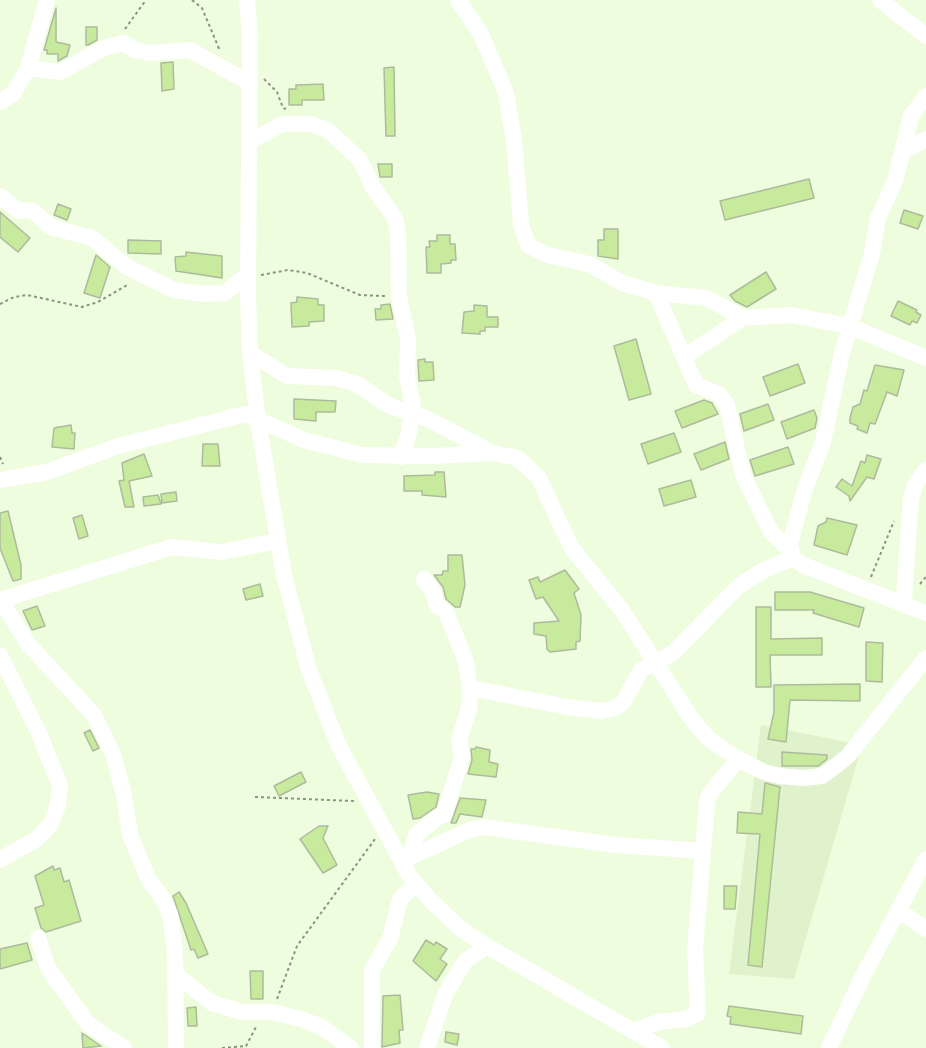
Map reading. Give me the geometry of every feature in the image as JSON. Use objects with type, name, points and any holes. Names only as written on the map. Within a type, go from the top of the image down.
[{"type":"street","points":[[0,102],[13,94],[28,68],[47,0]]},
{"type":"street","points":[[248,0],[256,79],[249,142],[248,277],[250,353],[258,421],[277,541],[309,670],[339,746],[382,827],[406,859],[415,885],[461,929],[662,1048]]},
{"type":"street","points":[[458,0],[481,34],[506,93],[514,140],[521,224],[528,245],[547,255],[583,261],[622,283],[656,293],[706,298],[743,318]]},
{"type":"street","points":[[880,0],[926,36]]},
{"type":"street","points":[[28,68],[60,72],[104,48],[120,43],[150,53],[190,50],[225,68],[256,79]]},
{"type":"street","points":[[792,555],[790,544],[797,515],[823,442],[849,326],[872,254],[878,218],[895,181],[911,116],[926,96]]},
{"type":"street","points":[[249,142],[282,124],[311,124],[328,130],[350,148],[394,218],[398,233],[399,296],[408,340],[406,362],[413,405],[401,457]]},
{"type":"street","points":[[903,152],[926,140]]},
{"type":"street","points":[[0,196],[19,212],[32,210],[51,227],[92,238],[142,277],[174,290],[217,294],[232,288],[248,277]]},
{"type":"street","points":[[656,293],[696,385],[719,394],[727,405],[743,475],[771,532],[803,565],[926,613]]},
{"type":"street","points":[[684,357],[743,318],[802,315],[849,326],[926,358]]},
{"type":"street","points":[[250,353],[286,376],[347,381],[365,388],[390,406],[412,413],[493,453]]},
{"type":"street","points":[[0,480],[47,472],[90,455],[197,428],[230,416],[245,414],[253,415],[258,421],[330,447],[362,455],[401,457],[493,453],[518,458],[533,469],[550,499],[571,547],[621,609],[693,721],[709,739],[738,759],[764,772],[780,776],[822,776],[848,756],[926,658]]},
{"type":"street","points":[[904,600],[911,498],[916,483],[926,470]]},
{"type":"street","points":[[176,1048],[175,974],[170,914],[164,900],[148,878],[130,835],[124,795],[104,731],[83,701],[28,644],[2,607],[172,547],[222,552],[277,541]]},
{"type":"street","points":[[470,688],[567,707],[607,710],[624,701],[641,670],[656,664],[688,639],[739,586],[792,555]]},
{"type":"street","points":[[406,859],[416,835],[438,817],[444,815],[462,757],[459,740],[470,709],[470,688],[465,662],[446,612],[436,605],[434,594],[424,579]]},
{"type":"street","points":[[0,655],[39,733],[60,786],[58,805],[51,824],[38,838],[0,860]]},
{"type":"street","points":[[634,1030],[658,1022],[687,1019],[698,1013],[695,949],[709,795],[738,759]]},
{"type":"street","points":[[406,859],[470,830],[483,827],[616,845],[703,851]]},
{"type":"street","points":[[829,1048],[926,859]]},
{"type":"street","points":[[372,1048],[372,970],[390,939],[400,899],[415,885]]},
{"type":"street","points":[[898,910],[926,928]]},
{"type":"street","points":[[38,938],[48,968],[88,1024],[123,1048]]},
{"type":"street","points":[[427,1048],[446,993],[465,961],[487,946]]},
{"type":"street","points":[[175,974],[212,1003],[242,1012],[272,1012],[315,1024],[351,1048]]},
{"type":"path","points":[[120,43],[125,28],[146,0]]},
{"type":"path","points":[[192,0],[202,8],[211,25],[225,68]]},
{"type":"path","points":[[256,79],[277,92],[283,108],[290,110]]},
{"type":"path","points":[[248,277],[288,270],[324,278],[360,295],[399,296]]},
{"type":"path","points":[[0,304],[14,297],[27,295],[43,297],[71,306],[88,306],[142,277]]},
{"type":"path","points":[[865,591],[896,518]]},
{"type":"path","points":[[255,797],[368,802]]},
{"type":"path","points":[[222,1048],[246,1046],[257,1024],[272,1012],[297,946],[363,859],[382,827]]},
{"type":"shaded area","points":[[761,725],[862,745],[794,979],[729,974]]},
{"type":"building","points":[[56,8],[56,42],[70,45],[67,56],[58,61],[58,54],[47,54],[47,50],[44,50]]},
{"type":"building","points":[[86,27],[97,27],[97,40],[88,45],[86,45]]},
{"type":"building","points":[[173,62],[174,89],[162,91],[161,63]]},
{"type":"building","points":[[394,67],[395,136],[386,136],[384,68]]},
{"type":"building","points":[[323,84],[324,100],[302,100],[302,105],[289,105],[289,89],[296,89],[296,85]]},
{"type":"building","points":[[378,164],[392,164],[392,177],[380,177]]},
{"type":"building","points":[[809,179],[814,198],[725,220],[720,201]]},
{"type":"building","points":[[58,204],[71,209],[67,220],[54,215]]},
{"type":"building","points":[[904,210],[923,216],[918,229],[900,223]]},
{"type":"building","points":[[0,212],[30,238],[18,252],[0,237]]},
{"type":"building","points":[[604,229],[618,229],[618,259],[598,256],[598,240],[604,240]]},
{"type":"building","points":[[437,235],[450,235],[450,244],[455,244],[456,260],[441,264],[441,273],[427,273],[426,247],[430,247],[429,241],[437,241]]},
{"type":"building","points":[[128,240],[161,241],[161,254],[128,253]]},
{"type":"building","points":[[186,252],[222,256],[222,278],[176,271],[175,257],[186,256]]},
{"type":"building","points":[[96,255],[110,267],[100,298],[84,293]]},
{"type":"building","points":[[766,272],[776,289],[747,307],[735,301],[730,295]]},
{"type":"building","points":[[297,297],[318,299],[318,305],[324,305],[324,321],[309,322],[309,326],[292,327],[291,303],[297,302]]},
{"type":"building","points":[[898,301],[917,310],[916,312],[921,315],[917,323],[912,321],[910,325],[891,316]]},
{"type":"building","points":[[390,304],[393,319],[376,320],[375,309],[381,309],[381,305]]},
{"type":"building","points":[[474,305],[487,306],[487,317],[498,317],[498,327],[485,327],[485,331],[480,331],[480,334],[462,333],[464,312],[474,311]]},
{"type":"building","points":[[636,339],[651,394],[629,400],[614,346]]},
{"type":"building","points":[[425,359],[425,362],[433,362],[434,380],[419,381],[418,360]]},
{"type":"building","points":[[798,364],[805,383],[770,396],[763,377]]},
{"type":"building","points":[[875,365],[904,370],[897,396],[887,392],[875,424],[870,423],[867,433],[850,423],[850,418],[853,407],[860,404],[864,390],[867,391]]},
{"type":"building","points":[[294,399],[336,401],[335,412],[316,412],[316,421],[294,419]]},
{"type":"building","points":[[704,400],[712,403],[718,414],[682,428],[675,411]]},
{"type":"building","points":[[768,404],[774,420],[744,431],[740,414]]},
{"type":"building","points":[[814,410],[817,418],[815,428],[787,439],[781,422]]},
{"type":"building","points":[[71,425],[72,433],[75,433],[74,449],[52,447],[54,428]]},
{"type":"building","points":[[674,433],[681,452],[648,464],[641,444]]},
{"type":"building","points":[[725,442],[729,459],[701,470],[694,454]]},
{"type":"building","points":[[203,444],[218,444],[220,466],[202,466]]},
{"type":"building","points":[[788,447],[794,464],[755,476],[750,460]]},
{"type":"building","points":[[144,454],[152,476],[129,481],[134,507],[125,507],[119,481],[124,480],[122,463]]},
{"type":"building","points":[[867,455],[881,459],[874,479],[867,477],[850,501],[849,496],[836,487],[842,479],[852,486],[861,461],[865,463]]},
{"type":"building","points":[[435,472],[444,472],[446,497],[422,495],[422,491],[404,491],[404,476],[435,475]]},
{"type":"building","points":[[691,480],[696,497],[664,506],[659,489]]},
{"type":"building","points":[[176,492],[177,501],[162,503],[161,494]]},
{"type":"building","points":[[158,495],[161,504],[144,506],[143,497]]},
{"type":"building","points":[[8,511],[21,565],[21,579],[13,581],[0,548],[0,513]]},
{"type":"building","points":[[82,515],[88,536],[79,539],[73,518]]},
{"type":"building","points":[[827,518],[857,525],[847,555],[814,545],[818,526],[826,522]]},
{"type":"building","points":[[448,555],[462,555],[465,585],[460,607],[455,607],[446,599],[443,587],[434,575],[442,575],[443,571],[448,571]]},
{"type":"building","points":[[565,570],[579,589],[574,593],[581,615],[580,641],[576,642],[576,649],[550,652],[547,649],[546,636],[534,634],[534,623],[559,621],[543,597],[536,599],[529,580],[538,577],[540,582]]},
{"type":"building","points":[[260,584],[263,596],[246,600],[243,589]]},
{"type":"building","points":[[775,592],[810,592],[864,608],[859,627],[813,613],[814,610],[775,610]]},
{"type":"building","points":[[37,606],[45,626],[32,630],[23,611]]},
{"type":"building","points":[[756,607],[771,607],[771,639],[822,638],[822,655],[770,655],[771,687],[756,687]]},
{"type":"building","points":[[866,642],[883,643],[882,682],[866,681]]},
{"type":"building","points":[[860,684],[860,701],[790,700],[786,742],[768,739],[774,712],[774,685]]},
{"type":"building","points":[[90,730],[99,748],[93,751],[84,733]]},
{"type":"building","points":[[476,747],[490,750],[489,762],[498,764],[496,777],[468,774],[472,760],[471,749]]},
{"type":"building","points":[[782,752],[827,755],[827,759],[818,766],[782,766]]},
{"type":"building","points":[[301,772],[306,782],[279,796],[274,786]]},
{"type":"building","points":[[765,783],[780,787],[762,967],[748,965],[760,834],[737,833],[738,812],[762,814]]},
{"type":"building","points":[[427,792],[439,794],[436,807],[420,818],[413,819],[408,795]]},
{"type":"building","points":[[460,798],[486,800],[482,817],[460,814],[456,823],[451,823]]},
{"type":"building","points":[[319,826],[328,826],[323,838],[337,865],[323,873],[300,839]]},
{"type":"building","points":[[53,866],[54,870],[60,868],[64,882],[69,880],[81,921],[46,932],[41,928],[35,908],[44,905],[35,876]]},
{"type":"building","points":[[724,886],[737,886],[735,909],[724,909]]},
{"type":"building","points":[[179,892],[208,954],[198,958],[194,949],[191,950],[173,896]]},
{"type":"building","points":[[426,940],[434,945],[436,942],[447,949],[440,959],[447,964],[436,981],[413,961]]},
{"type":"building","points":[[27,943],[32,960],[0,969],[0,949]]},
{"type":"building","points":[[250,971],[263,971],[263,999],[251,999]]},
{"type":"building","points":[[400,995],[403,1030],[399,1030],[400,1043],[382,1047],[383,996]]},
{"type":"building","points":[[729,1006],[803,1016],[801,1034],[730,1024],[731,1017],[727,1016]]},
{"type":"building","points":[[196,1007],[197,1026],[188,1026],[187,1008]]},
{"type":"building","points":[[446,1032],[459,1034],[457,1045],[445,1042]]},
{"type":"building","points":[[82,1033],[101,1046],[83,1048]]}]
